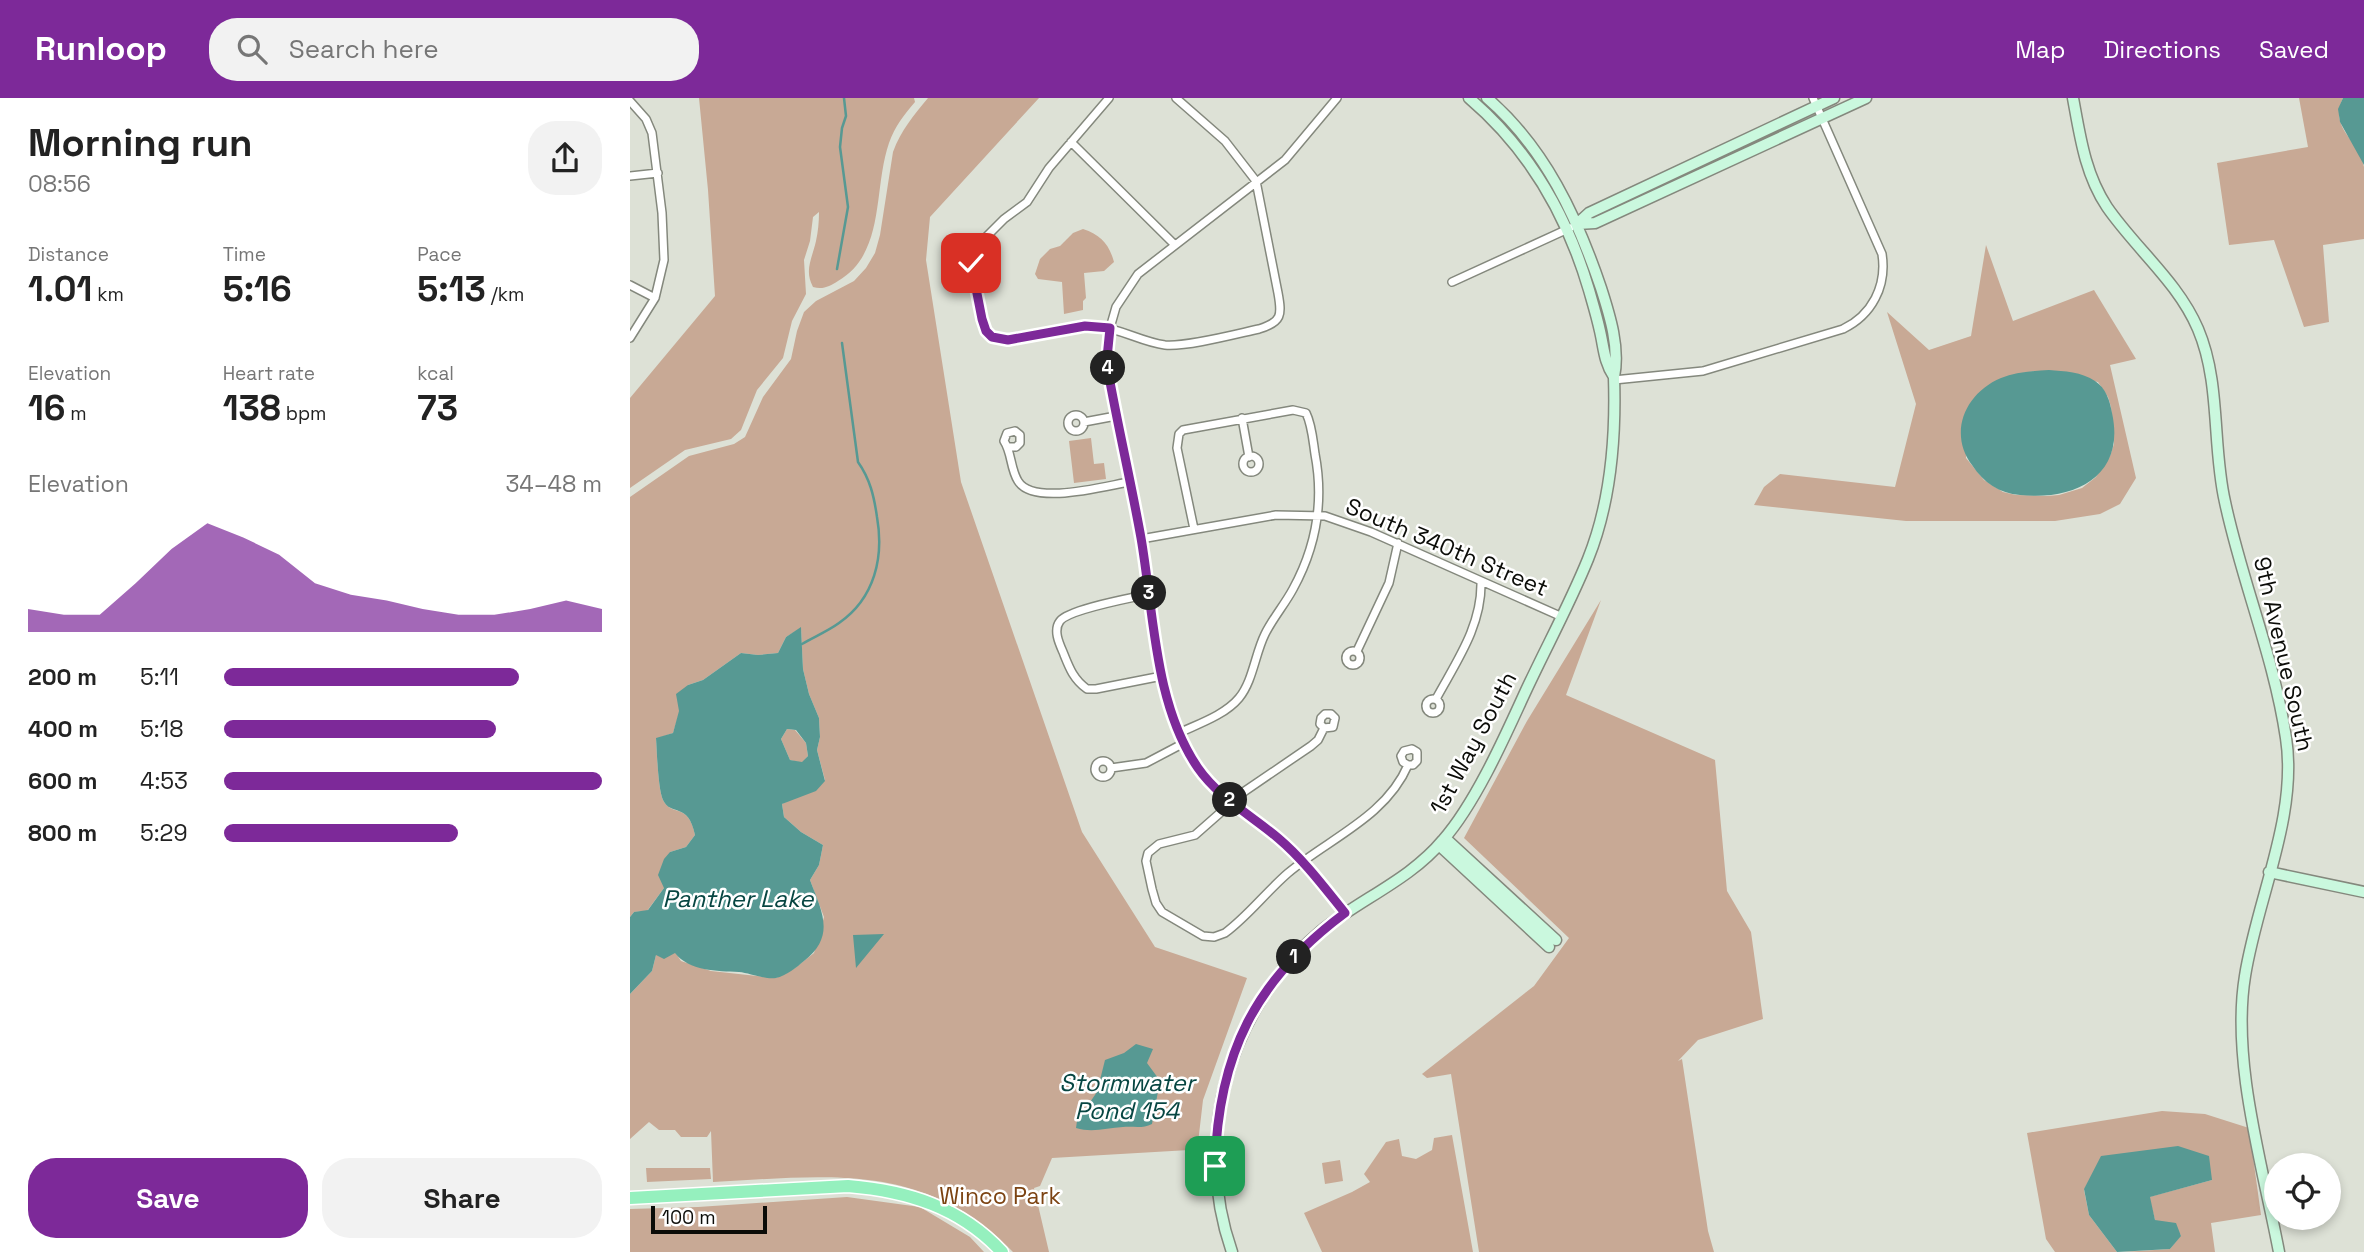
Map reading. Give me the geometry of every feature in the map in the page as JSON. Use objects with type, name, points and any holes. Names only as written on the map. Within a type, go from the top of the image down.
[{"type":"main road","name":"1st Way South","points":[[1469,98],[1506,132],[1572,227]]},
{"type":"main road","name":"1st Way South","points":[[1232,1252],[1221,1215],[1215,1166],[1217,1125],[1229,1067],[1241,1034],[1259,1000],[1287,964],[1322,930],[1407,874],[1442,842],[1474,792],[1507,731],[1588,559],[1604,504],[1612,451],[1614,378],[1607,366],[1597,317],[1572,227],[1557,182],[1517,127],[1487,98]]},
{"type":"main road","points":[[1572,227],[1589,213],[1814,102],[1834,98]]},
{"type":"main road","points":[[1572,227],[1595,223],[1866,98]]},
{"type":"main road","name":"9th Avenue South","points":[[2073,98],[2083,154],[2098,191],[2111,212],[2184,303],[2198,328],[2206,353],[2224,501],[2286,737],[2289,768],[2285,802],[2245,976],[2241,1030],[2248,1086],[2279,1252]]},
{"type":"main road","points":[[1442,842],[1553,944]]},
{"type":"main road","points":[[2269,872],[2364,892]]},
{"type":"main road","points":[[630,1198],[848,1186],[884,1189],[924,1200],[947,1211],[977,1230],[1002,1252]]},
{"type":"street","points":[[1109,98],[1049,169],[1027,202],[990,232],[973,253],[971,268],[982,319],[988,334],[997,339],[1024,338],[1090,326],[1110,328],[1161,344],[1176,345],[1264,327],[1279,318],[1278,293],[1256,181],[1225,141],[1176,98]]},
{"type":"street","points":[[1337,98],[1292,154],[1149,265],[1129,286],[1116,307],[1110,328],[1107,358],[1169,710],[1202,774],[1303,862],[1345,913]]},
{"type":"street","points":[[630,338],[654,298],[664,260],[658,173],[652,133],[633,101]]},
{"type":"street","points":[[1614,378],[1703,371],[1843,329],[1865,314],[1880,290],[1883,275],[1882,254],[1814,102]]},
{"type":"street","points":[[1071,142],[1175,245]]},
{"type":"street","points":[[630,176],[658,173]]},
{"type":"street","points":[[1452,282],[1572,227]]},
{"type":"street","points":[[630,279],[630,285],[654,298]]},
{"type":"street","points":[[1194,529],[1177,447],[1179,434],[1198,425],[1293,410],[1306,413],[1309,419],[1320,479],[1317,515]]},
{"type":"street","points":[[1084,422],[1116,416]]},
{"type":"street","points":[[1242,418],[1249,457]]},
{"type":"street","points":[[1010,447],[1015,475],[1027,491],[1051,494],[1129,482]]},
{"type":"street","name":"South 340th Street","points":[[1141,539],[1276,515],[1317,515],[1344,521],[1398,543],[1560,616]]},
{"type":"street","name":"South 340th Street","points":[[1179,733],[1229,708],[1242,694],[1265,635],[1303,567],[1310,550],[1317,515]]},
{"type":"street","points":[[1357,651],[1389,583],[1398,543]]},
{"type":"street","points":[[1436,699],[1471,635],[1480,604],[1481,582]]},
{"type":"street","points":[[1149,594],[1077,611],[1059,621],[1056,629],[1073,675],[1087,689],[1162,676]]},
{"type":"street","points":[[1324,728],[1318,740],[1311,746],[1231,801],[1195,835],[1159,844],[1148,853],[1146,861],[1156,902],[1162,912],[1203,936],[1220,936],[1290,872],[1371,813],[1392,791],[1408,765]]},
{"type":"street","points":[[1111,768],[1151,761],[1184,743]]},
{"type":"green space","points":[[699,98],[914,98],[915,102],[897,126],[889,143],[876,219],[864,254],[853,269],[838,281],[823,288],[813,287],[809,275],[819,212],[813,217],[804,260],[806,294],[792,321],[783,358],[757,390],[741,430],[731,439],[685,450],[630,488],[630,398],[715,296]]},
{"type":"green space","name":"Winco Park","points":[[928,98],[1039,98],[930,217],[926,260],[961,482],[1082,832],[1155,947],[1247,978],[1203,1100],[1198,1143],[1189,1150],[1052,1158],[1040,1186],[1034,1188],[1049,1252],[1013,1252],[980,1223],[945,1202],[910,1188],[835,1178],[713,1182],[711,1131],[707,1137],[681,1137],[675,1130],[659,1130],[649,1122],[630,1139],[630,994],[652,971],[656,955],[675,952],[681,961],[711,971],[776,978],[814,953],[824,917],[810,880],[819,865],[823,845],[801,832],[784,817],[782,804],[825,780],[817,750],[820,737],[819,718],[803,669],[801,628],[786,637],[778,653],[741,653],[703,680],[688,685],[673,733],[656,739],[663,800],[688,818],[695,835],[686,847],[670,852],[664,888],[647,911],[634,912],[630,917],[630,497],[689,456],[734,444],[745,437],[763,397],[791,359],[804,312],[816,301],[854,281],[875,253],[893,152],[904,130]]},
{"type":"green space","points":[[2299,98],[2343,98],[2339,118],[2364,167],[2364,239],[2323,245],[2329,322],[2304,327],[2274,240],[2229,245],[2217,163],[2308,147]]},
{"type":"green space","points":[[1083,229],[1103,241],[1114,262],[1104,271],[1084,273],[1086,298],[1083,301],[1083,310],[1064,314],[1062,282],[1038,279],[1035,274],[1040,259],[1050,249],[1060,246],[1073,233]]},
{"type":"green space","points":[[1986,245],[2013,321],[2094,290],[2136,359],[2110,365],[2136,478],[2120,504],[2100,514],[2055,521],[1906,521],[1754,505],[1764,487],[1780,474],[1895,487],[1916,404],[1887,312],[1929,350],[1971,336]],"holes":[[[2037,371],[2098,382],[2111,407],[2114,444],[2110,456],[2096,477],[2082,488],[2047,496],[2003,492],[1984,480],[1966,458],[1970,404],[1992,385],[2017,374]]]},
{"type":"green space","points":[[1091,438],[1094,464],[1104,463],[1106,479],[1074,483],[1069,441]]},
{"type":"green space","points":[[1601,600],[1566,695],[1715,760],[1727,891],[1751,932],[1763,1019],[1698,1040],[1678,1061],[1682,1059],[1708,1231],[1714,1252],[1479,1252],[1451,1074],[1427,1078],[1422,1074],[1534,986],[1569,938],[1464,838],[1527,721]]},
{"type":"green space","points":[[787,729],[795,730],[806,743],[808,756],[802,763],[790,760],[781,739]]},
{"type":"green space","points":[[2162,1111],[2205,1114],[2249,1128],[2261,1215],[2211,1223],[2215,1252],[2123,1252],[2170,1249],[2181,1235],[2155,1220],[2149,1197],[2212,1180],[2102,1156],[2084,1190],[2089,1215],[2117,1252],[2055,1252],[2046,1239],[2027,1133]]},
{"type":"green space","points":[[1452,1135],[1473,1252],[1322,1252],[1304,1213],[1370,1182],[1364,1174],[1386,1142],[1399,1139],[1402,1156],[1416,1159],[1432,1150],[1434,1138]]},
{"type":"green space","points":[[1340,1160],[1343,1181],[1325,1184],[1322,1163]]},
{"type":"green space","points":[[646,1168],[710,1168],[711,1179],[647,1182]]},
{"type":"green space","points":[[847,1197],[920,1207],[970,1237],[984,1252],[630,1252],[630,1209]]},
{"type":"water","points":[[2343,98],[2364,98],[2364,165],[2340,122],[2338,109]]},
{"type":"water","points":[[2049,370],[2084,376],[2095,381],[2105,391],[2112,413],[2114,435],[2111,453],[2104,468],[2092,480],[2077,488],[2060,494],[2040,496],[2005,492],[1982,477],[1965,453],[1961,440],[1964,415],[1978,393],[2001,378]]},
{"type":"water","name":"Panther Lake","points":[[801,627],[803,669],[819,718],[820,737],[817,750],[825,781],[816,791],[782,804],[784,817],[801,832],[823,845],[819,865],[810,880],[824,923],[820,942],[814,952],[795,968],[776,978],[704,969],[688,963],[675,953],[664,959],[656,955],[652,971],[630,994],[630,917],[634,912],[648,910],[664,888],[658,875],[664,859],[670,852],[686,847],[695,835],[692,824],[684,813],[670,808],[663,800],[656,738],[673,733],[679,711],[676,694],[688,685],[703,680],[741,653],[778,653],[786,637]],"holes":[[[787,729],[796,730],[806,743],[808,756],[802,762],[790,760],[781,739]]]},
{"type":"water","points":[[884,934],[856,968],[853,935]]},
{"type":"water","name":"Stormwater Pond 154","points":[[1136,1044],[1153,1049],[1147,1063],[1158,1078],[1159,1086],[1152,1124],[1094,1130],[1076,1128],[1077,1121],[1097,1092],[1105,1060],[1124,1053]]},
{"type":"water","points":[[2178,1146],[2209,1156],[2212,1180],[2150,1197],[2155,1220],[2176,1223],[2181,1236],[2170,1249],[2117,1252],[2089,1215],[2084,1189],[2101,1156]]},
{"type":"waterway","points":[[837,269],[848,207],[840,147],[846,116],[844,98]]},
{"type":"waterway","points":[[802,644],[835,626],[851,613],[869,589],[878,562],[879,532],[876,509],[868,481],[858,462],[842,343]]},
{"type":"route","points":[[971,263],[982,319],[986,331],[992,337],[1008,340],[1085,326],[1110,328],[1108,371],[1141,539],[1162,676],[1176,728],[1208,781],[1290,849],[1345,913],[1322,930],[1287,964],[1259,1000],[1249,1018],[1234,1051],[1225,1083],[1216,1135],[1215,1166]]}]
